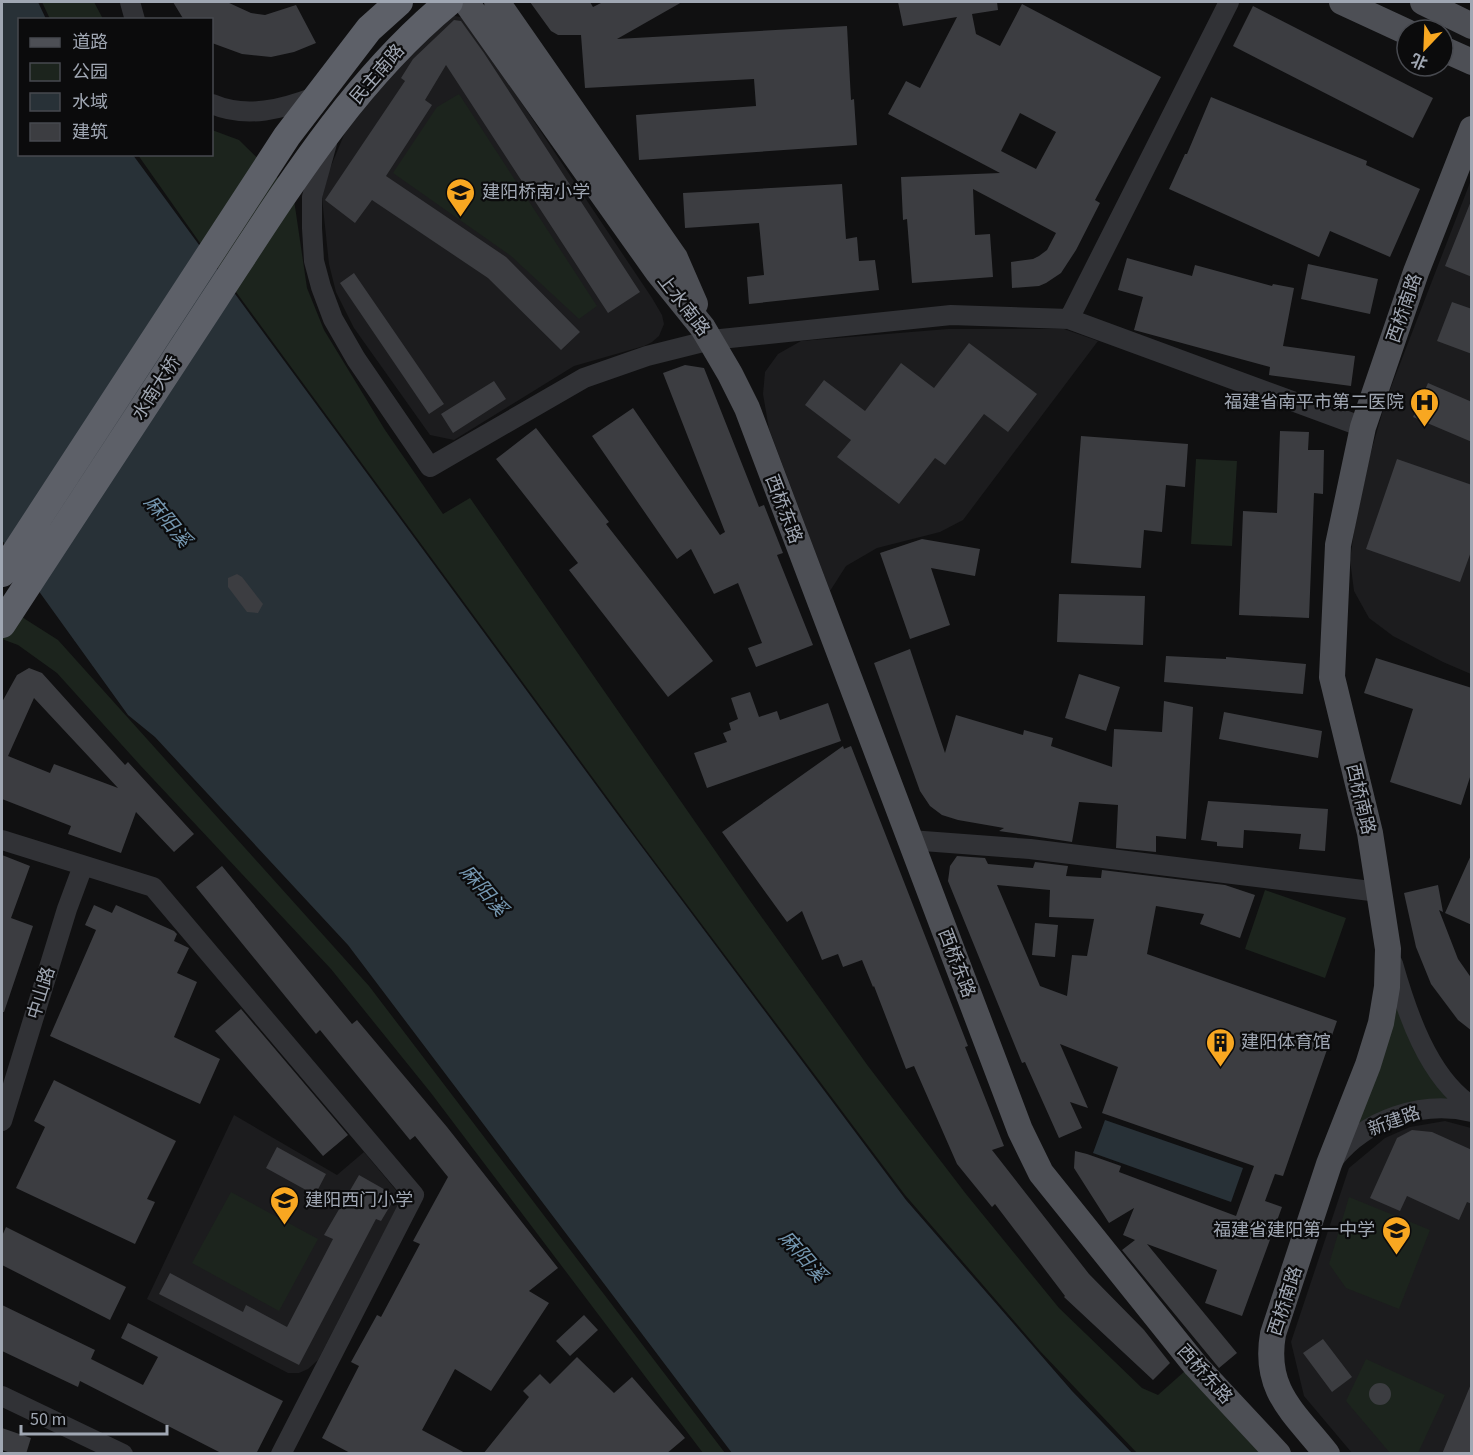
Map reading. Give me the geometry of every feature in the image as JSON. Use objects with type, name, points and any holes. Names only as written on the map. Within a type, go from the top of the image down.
[{"type":"highway","name":"民主南路","points":[[287,136],[369,29],[399,2]]},
{"type":"highway","name":"民主南路","points":[[311,153],[419,26],[449,2]]},
{"type":"highway","name":"水南大桥","points":[[2,573],[287,136]]},
{"type":"highway","name":"水南大桥","points":[[2,624],[311,153]]},
{"type":"main road","name":"上水南路","points":[[466,2],[657,271],[711,340]]},
{"type":"main road","name":"上水南路","points":[[496,2],[675,258],[711,340]]},
{"type":"main road","points":[[1342,2],[1395,26]]},
{"type":"main road","points":[[1423,2],[1472,26]]},
{"type":"main road","points":[[1455,54],[1472,62]]},
{"type":"main road","name":"西桥南路","points":[[1327,1454],[1282,1398],[1273,1373],[1270,1354],[1273,1334],[1329,1164],[1354,1103],[1381,1023],[1388,987],[1388,949],[1370,833],[1332,677],[1338,545],[1363,427],[1416,272],[1472,129]]},
{"type":"main road","name":"西桥东路","points":[[711,340],[747,408],[1020,1130],[1041,1173],[1196,1366],[1278,1454]]},
{"type":"street","points":[[130,2],[134,18]]},
{"type":"street","points":[[1069,319],[1229,2]]},
{"type":"street","points":[[213,104],[220,108],[246,112],[271,111],[319,95]]},
{"type":"street","points":[[333,126],[312,197],[315,261],[321,287],[333,319],[356,359],[430,467],[584,378],[647,356],[711,340],[951,315],[1069,319],[1363,427]]},
{"type":"street","points":[[2,840],[153,887],[414,1195],[281,1454]]},
{"type":"street","points":[[910,840],[1041,850],[1379,892]]},
{"type":"street","name":"中山路","points":[[2,1121],[67,909],[83,866]]},
{"type":"street","points":[[1388,949],[1403,999],[1428,1056],[1450,1087],[1472,1106]]},
{"type":"street","name":"新建路","points":[[1329,1164],[1344,1147],[1377,1124],[1424,1109],[1446,1108],[1472,1112]]},
{"type":"street","points":[[2,1396],[123,1454]]},
{"type":"shaded area","name":"建阳桥南小学","points":[[450,15],[465,18],[652,298],[662,315],[664,324],[659,336],[652,342],[574,366],[454,440],[430,435],[354,328],[336,292],[329,264],[322,198],[329,171],[348,125],[399,63]]},
{"type":"shaded area","name":"福建省南平市第二医院","points":[[1471,180],[1471,674],[1393,636],[1369,618],[1354,591],[1350,560],[1370,455],[1386,400]]},
{"type":"shaded area","points":[[948,329],[1064,329],[1098,341],[963,520],[940,532],[877,548],[846,566],[830,591],[769,429],[763,394],[765,372],[778,354],[801,341]]},
{"type":"shaded area","name":"建阳西门小学","points":[[234,1115],[337,1175],[364,1152],[400,1195],[398,1205],[318,1360],[299,1373],[288,1373],[147,1299]]},
{"type":"shaded area","name":"福建省建阳第一中学","points":[[1445,1121],[1471,1128],[1471,1453],[1352,1453],[1304,1396],[1291,1342],[1349,1168],[1385,1138],[1410,1127]]},
{"type":"green space","points":[[42,2],[94,2],[102,18],[50,18]]},
{"type":"green space","points":[[459,94],[597,306],[579,319],[511,256],[393,173],[437,107]]},
{"type":"green space","points":[[213,130],[239,140],[293,193],[307,288],[324,330],[385,430],[443,514],[470,498],[748,898],[868,1066],[966,1194],[1059,1308],[1142,1388],[1158,1395],[1185,1371],[1265,1453],[1137,1453],[1040,1351],[905,1195],[637,838],[200,243],[139,156],[213,156]]},
{"type":"green space","points":[[1196,459],[1237,461],[1232,546],[1191,544]]},
{"type":"green space","points":[[2,601],[58,640],[369,986],[725,1453],[703,1453],[431,1093],[331,969],[57,673],[18,645],[2,639]]},
{"type":"green space","points":[[1265,890],[1346,918],[1325,978],[1245,949]]},
{"type":"green space","points":[[1396,1000],[1450,1099],[1357,1126]]},
{"type":"green space","points":[[231,1192],[318,1239],[279,1311],[192,1263]]},
{"type":"green space","points":[[1349,1197],[1430,1230],[1399,1309],[1346,1288],[1329,1264]]},
{"type":"green space","points":[[1366,1359],[1445,1395],[1418,1453],[1390,1453],[1346,1401]]},
{"type":"water","name":"麻阳溪","points":[[2,2],[38,2],[46,18],[18,18],[18,156],[134,156],[618,815],[906,1200],[1072,1391],[1132,1453],[732,1453],[348,945],[155,737],[128,715],[2,540]]},
{"type":"water","points":[[1105,1120],[1243,1168],[1231,1202],[1093,1153]]},
{"type":"building","points":[[173,2],[227,2],[251,13],[265,15],[296,5],[316,43],[294,52],[271,57],[242,54],[213,43],[213,18],[183,18]]},
{"type":"building","points":[[530,2],[590,2],[593,7],[603,2],[682,2],[617,39],[847,26],[851,100],[854,99],[857,145],[639,160],[636,115],[756,106],[754,79],[585,88],[581,35],[558,35],[551,31]]},
{"type":"building","points":[[898,2],[997,2],[998,10],[972,14],[976,34],[1000,46],[1022,4],[1161,77],[1095,200],[1100,203],[1076,250],[1061,273],[1046,283],[1039,286],[1012,288],[1011,262],[1039,256],[1047,250],[1056,233],[973,189],[975,235],[990,234],[993,277],[912,283],[907,219],[903,220],[901,177],[1000,173],[888,114],[906,81],[920,88],[957,17],[903,26]],"holes":[[[1020,113],[1056,132],[1036,169],[1001,151]]]},
{"type":"building","points":[[1253,6],[1433,98],[1413,138],[1233,46]]},
{"type":"building","points":[[454,20],[461,21],[484,53],[640,292],[608,313],[446,65],[425,100],[432,105],[386,176],[506,257],[580,332],[561,350],[488,278],[372,200],[355,223],[325,200],[405,81],[401,78],[413,59]]},
{"type":"building","points":[[1211,97],[1367,161],[1366,165],[1420,189],[1390,257],[1330,231],[1319,257],[1169,189],[1187,154]]},
{"type":"building","points":[[842,184],[846,239],[857,237],[859,261],[875,260],[879,290],[749,304],[747,277],[764,275],[759,223],[685,228],[683,193]]},
{"type":"building","points":[[1472,201],[1472,277],[1445,266]]},
{"type":"building","points":[[1127,258],[1192,276],[1195,265],[1272,286],[1273,284],[1294,288],[1283,346],[1355,356],[1351,386],[1269,375],[1270,367],[1134,330],[1143,297],[1118,290]]},
{"type":"building","points":[[1308,264],[1378,279],[1370,314],[1301,299]]},
{"type":"building","points":[[354,273],[444,404],[429,414],[340,283]]},
{"type":"building","points":[[1452,302],[1472,309],[1472,354],[1437,341]]},
{"type":"building","points":[[969,343],[1037,394],[1008,432],[984,414],[945,465],[935,458],[899,504],[837,457],[851,440],[805,405],[824,380],[865,411],[901,363],[934,388]]},
{"type":"building","points":[[685,365],[704,368],[759,507],[764,505],[783,553],[777,555],[813,645],[756,667],[748,648],[762,643],[738,583],[714,594],[691,549],[677,559],[592,436],[633,408],[720,535],[725,532],[663,373]]},
{"type":"building","points":[[494,381],[506,399],[453,433],[441,414]]},
{"type":"building","points":[[1428,383],[1472,402],[1472,442],[1413,417]]},
{"type":"building","points":[[536,428],[609,522],[606,524],[713,661],[668,697],[569,570],[578,563],[496,459]]},
{"type":"building","points":[[1280,431],[1309,432],[1308,450],[1324,450],[1323,494],[1314,493],[1309,618],[1239,615],[1243,511],[1277,513]]},
{"type":"building","points":[[1081,436],[1188,444],[1185,487],[1166,485],[1162,532],[1144,530],[1141,568],[1071,563]]},
{"type":"building","points":[[1397,459],[1472,485],[1472,549],[1460,582],[1366,549]]},
{"type":"building","points":[[922,539],[980,549],[975,576],[931,568],[950,625],[910,639],[880,553]]},
{"type":"building","points":[[237,574],[242,577],[263,604],[258,613],[247,612],[228,587],[228,578]]},
{"type":"building","points":[[1059,594],[1145,596],[1143,645],[1057,642]]},
{"type":"building","points":[[910,649],[945,753],[956,715],[1023,735],[1024,730],[1053,738],[1051,746],[1112,767],[1114,729],[1162,732],[1164,701],[1193,707],[1186,839],[1156,836],[1156,852],[1116,848],[1118,805],[1079,802],[1072,842],[999,831],[1004,828],[942,815],[930,806],[920,791],[874,663]]},
{"type":"building","points":[[1166,656],[1226,659],[1226,657],[1306,664],[1303,694],[1164,682]]},
{"type":"building","points":[[1376,658],[1472,688],[1472,771],[1461,805],[1390,782],[1413,709],[1364,693]]},
{"type":"building","points":[[29,668],[42,673],[125,765],[128,762],[194,834],[174,852],[136,812],[121,853],[68,834],[71,826],[2,799],[2,702],[17,675]],"holes":[[[34,698],[118,788],[54,764],[50,773],[8,756]]]},
{"type":"building","points":[[1079,674],[1120,687],[1106,731],[1065,718]]},
{"type":"building","points":[[750,692],[759,717],[777,711],[780,720],[828,703],[841,741],[707,788],[694,753],[727,742],[723,733],[731,730],[729,723],[738,719],[731,698]]},
{"type":"building","points":[[1224,712],[1322,731],[1318,758],[1219,739]]},
{"type":"building","points":[[843,746],[844,749],[851,746],[968,1046],[965,1047],[1004,1146],[992,1150],[1089,1274],[1144,1330],[1170,1363],[1153,1380],[1064,1297],[995,1204],[992,1207],[957,1164],[914,1066],[906,1069],[862,960],[843,967],[838,954],[822,960],[802,911],[787,922],[722,832]]},
{"type":"building","points":[[1208,801],[1328,809],[1325,851],[1299,849],[1301,834],[1244,830],[1243,848],[1217,846],[1217,842],[1201,840]]},
{"type":"building","points":[[1472,853],[1472,925],[1445,913]]},
{"type":"building","points":[[2,855],[30,866],[11,918],[33,926],[4,1012],[2,1012]]},
{"type":"building","points":[[957,856],[985,858],[988,864],[1033,868],[1035,862],[1068,866],[1066,876],[1101,878],[1102,870],[1225,885],[1255,895],[1240,938],[1200,924],[1204,914],[1156,906],[1147,954],[1337,1021],[1283,1176],[1275,1174],[1265,1201],[1282,1207],[1242,1316],[1205,1303],[1217,1270],[1147,1244],[1237,1353],[1219,1368],[1122,1250],[1135,1240],[1123,1235],[1134,1208],[1109,1223],[1074,1168],[1075,1151],[1121,1166],[1119,1172],[1236,1216],[1254,1166],[1102,1113],[1118,1067],[1060,1044],[1088,1108],[1070,1102],[1082,1128],[1059,1138],[1025,1062],[1022,1063],[948,881],[950,866]],"holes":[[[997,885],[1050,890],[1049,917],[1094,919],[1087,956],[1072,955],[1067,996],[1040,986]]]},
{"type":"building","points":[[222,866],[352,1024],[357,1020],[447,1127],[558,1268],[529,1291],[549,1303],[491,1391],[455,1369],[422,1430],[467,1454],[352,1454],[322,1438],[359,1366],[351,1362],[377,1315],[381,1317],[420,1244],[413,1241],[448,1177],[415,1136],[410,1140],[320,1030],[316,1034],[196,887]]},
{"type":"building","points":[[1438,885],[1443,912],[1439,910],[1458,959],[1472,979],[1472,1031],[1458,1020],[1431,984],[1416,947],[1404,893]]},
{"type":"building","points":[[94,905],[112,913],[116,905],[174,931],[177,934],[174,941],[189,948],[177,973],[197,982],[174,1037],[220,1059],[200,1104],[50,1036],[96,930],[85,925]]},
{"type":"building","points":[[1035,923],[1058,925],[1055,957],[1032,955]]},
{"type":"building","points":[[241,1009],[348,1135],[323,1156],[215,1031]]},
{"type":"building","points":[[54,1080],[176,1141],[147,1199],[155,1202],[135,1244],[16,1188],[45,1127],[34,1121]]},
{"type":"building","points":[[1412,1130],[1432,1132],[1472,1150],[1472,1204],[1467,1202],[1459,1220],[1407,1196],[1400,1211],[1370,1198],[1397,1138]]},
{"type":"building","points":[[277,1147],[326,1174],[315,1195],[266,1168]]},
{"type":"building","points":[[359,1175],[396,1196],[381,1221],[376,1219],[299,1365],[159,1294],[170,1273],[243,1312],[246,1305],[287,1327],[333,1239],[324,1235]]},
{"type":"building","points":[[6,1227],[126,1287],[110,1320],[2,1265],[2,1236]]},
{"type":"building","points":[[2,1305],[95,1350],[91,1359],[143,1385],[158,1357],[121,1338],[128,1323],[283,1401],[256,1454],[223,1454],[80,1381],[78,1387],[2,1351]]},
{"type":"building","points":[[584,1315],[598,1330],[570,1356],[556,1341]]},
{"type":"building","points":[[1323,1339],[1352,1377],[1332,1392],[1303,1353]]},
{"type":"building","points":[[577,1357],[614,1393],[632,1377],[685,1438],[666,1454],[483,1454],[529,1397],[523,1391],[540,1374],[550,1384]]},
{"type":"building","points":[[1380,1383],[1388,1386],[1391,1394],[1388,1402],[1380,1405],[1372,1402],[1369,1394],[1372,1386]]},
{"type":"building","points":[[1471,1384],[1472,1454],[1442,1454]]},
{"type":"building","points":[[2,1428],[31,1438],[26,1454],[13,1454],[2,1450]]},
{"type":"place","name":"建阳桥南小学","points":[[461,218]]},
{"type":"place","name":"福建省南平市第二医院","points":[[1425,428]]},
{"type":"place","name":"建阳体育馆","points":[[1220,1068]]},
{"type":"place","name":"建阳西门小学","points":[[284,1226]]},
{"type":"place","name":"福建省建阳第一中学","points":[[1396,1256]]}]
